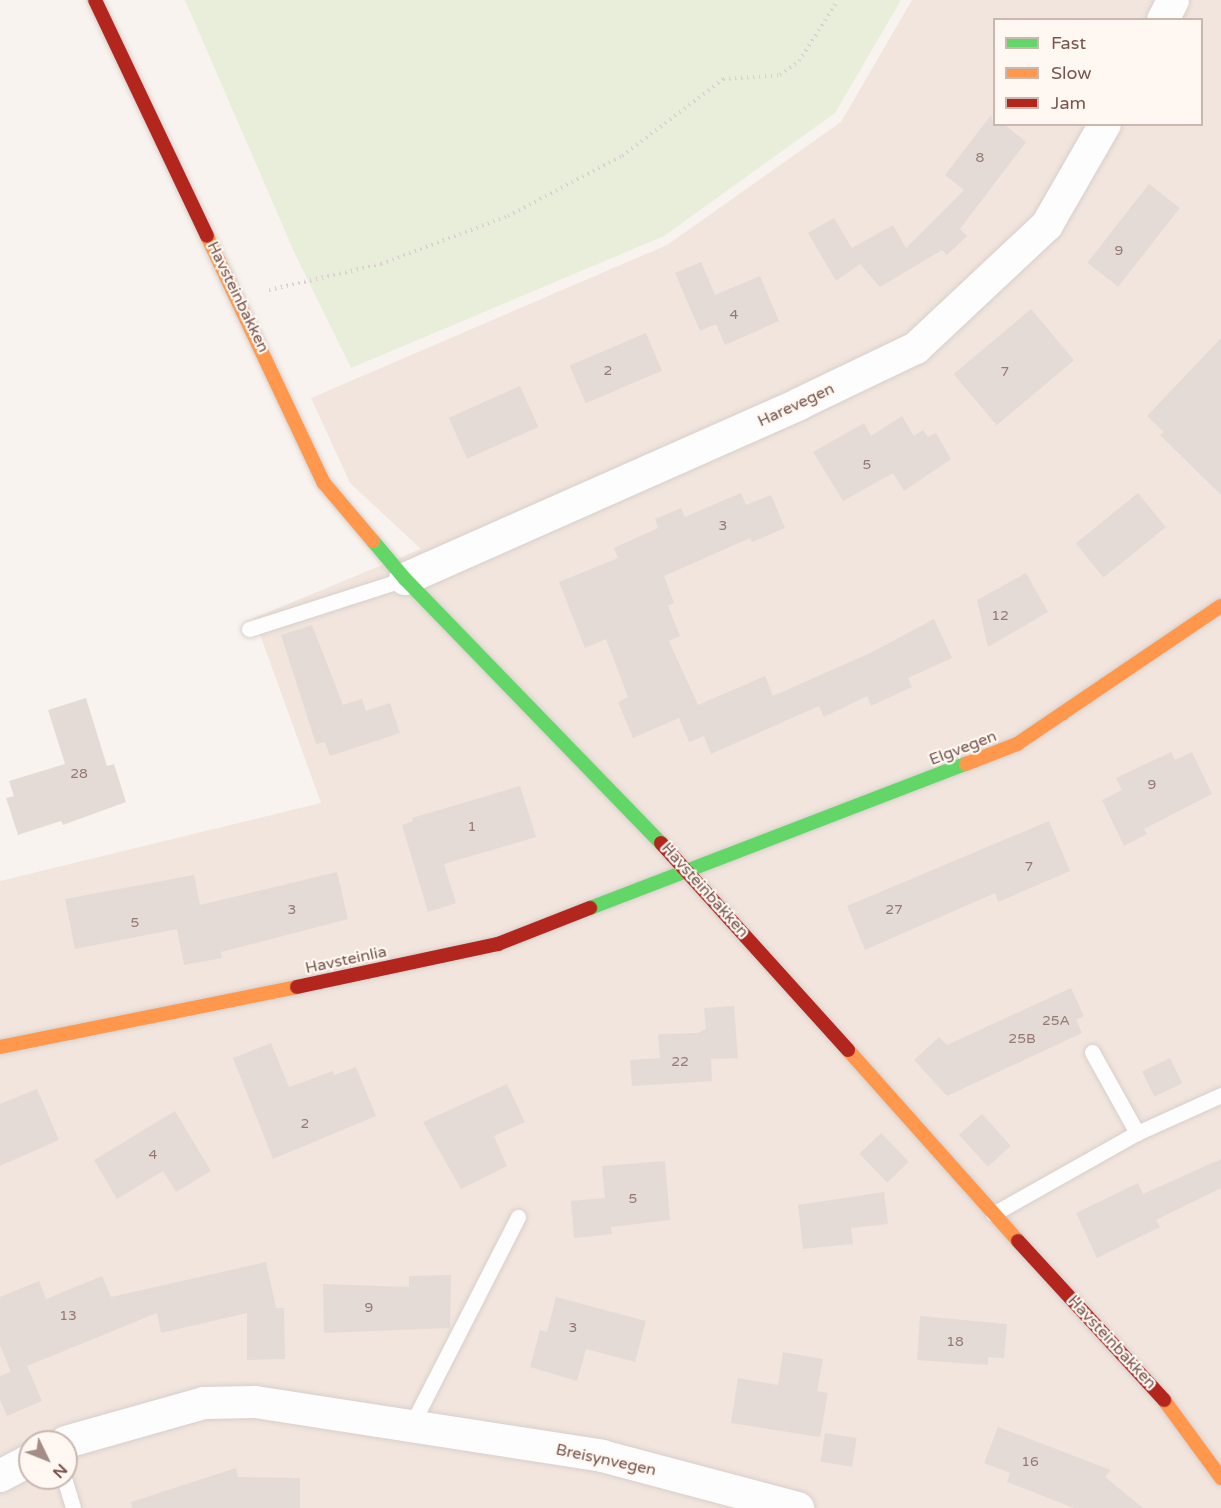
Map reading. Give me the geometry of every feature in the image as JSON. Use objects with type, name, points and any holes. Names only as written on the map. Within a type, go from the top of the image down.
[{"type":"street","name":"Havsteinbakken","points":[[94,0],[324,483],[405,579],[690,872],[993,1214],[1158,1392],[1221,1478]]},
{"type":"street","points":[[1164,18],[1173,0]]},
{"type":"street","name":"Harevegen","points":[[405,579],[800,404],[916,348],[1047,225],[1104,126]]},
{"type":"street","name":"Elgvegen","points":[[690,872],[1017,744],[1221,606]]},
{"type":"street","name":"Havsteinlia","points":[[0,1047],[109,1029],[498,944],[690,872]]},
{"type":"street","name":"Breisynvegen","points":[[78,1439],[204,1403],[255,1402],[602,1456],[798,1508]]},
{"type":"street","points":[[0,1476],[18,1466]]},
{"type":"lane","points":[[249,629],[405,579]]},
{"type":"lane","points":[[1092,1052],[1137,1133]]},
{"type":"lane","points":[[993,1214],[1137,1133],[1221,1095]]},
{"type":"lane","points":[[411,1426],[518,1217]]},
{"type":"lane","points":[[68,1490],[73,1508]]},
{"type":"path","points":[[237,297],[381,264],[508,216],[622,156],[723,79],[780,75],[799,62],[838,0]]},
{"type":"shaded area","points":[[912,0],[1221,0],[1221,1508],[0,1508],[0,881],[321,803],[254,618],[421,549],[350,483],[311,398],[667,245],[841,122]]},
{"type":"green space","points":[[185,0],[901,0],[835,113],[664,236],[351,368],[296,256]]},
{"type":"building","points":[[991,115],[993,126],[1006,126],[1026,142],[960,229],[967,236],[947,255],[942,250],[880,287],[860,264],[836,281],[808,233],[834,218],[852,248],[893,225],[906,248],[964,190],[945,175]]},
{"type":"building","points":[[1149,184],[1180,208],[1118,287],[1087,263]]},
{"type":"building","points":[[701,262],[715,295],[760,276],[779,321],[725,345],[716,324],[700,331],[675,273]]},
{"type":"building","points":[[1031,309],[1074,360],[997,425],[954,374]]},
{"type":"building","points":[[646,333],[662,371],[586,403],[570,365]]},
{"type":"building","points":[[1221,338],[1221,495],[1160,435],[1164,432],[1147,416]]},
{"type":"building","points":[[520,386],[538,427],[467,459],[449,418]]},
{"type":"building","points":[[902,416],[914,436],[923,430],[928,437],[936,433],[951,459],[904,491],[893,473],[843,501],[813,452],[864,423],[871,436]]},
{"type":"building","points":[[741,493],[746,505],[771,495],[785,528],[752,542],[750,538],[664,576],[674,603],[668,606],[680,636],[669,641],[698,705],[765,676],[773,696],[870,653],[934,619],[952,658],[908,678],[912,687],[871,706],[867,696],[824,717],[819,706],[711,754],[704,736],[689,742],[679,718],[633,738],[618,702],[628,697],[606,639],[585,648],[559,582],[618,558],[614,548],[658,528],[655,519],[681,508],[685,517]]},
{"type":"building","points":[[1138,493],[1166,527],[1104,578],[1076,543]]},
{"type":"building","points":[[1026,573],[1048,612],[988,647],[977,600]]},
{"type":"building","points":[[312,625],[343,705],[362,699],[366,711],[390,703],[400,733],[330,756],[325,742],[316,744],[281,635]]},
{"type":"building","points":[[86,698],[107,766],[114,764],[126,802],[63,825],[61,821],[18,835],[6,798],[14,796],[9,781],[65,764],[48,710]]},
{"type":"building","points":[[1171,752],[1175,760],[1192,752],[1212,794],[1144,829],[1147,834],[1124,846],[1102,800],[1122,790],[1116,778]]},
{"type":"building","points":[[520,786],[536,837],[444,864],[456,903],[428,912],[402,825],[413,821],[412,818]]},
{"type":"building","points":[[1049,821],[1070,871],[998,902],[995,893],[865,950],[847,906]]},
{"type":"building","points":[[337,872],[348,919],[221,952],[222,958],[184,965],[177,929],[75,949],[65,899],[194,875],[200,905]]},
{"type":"building","points":[[1071,988],[1084,1016],[1076,1020],[1082,1033],[947,1096],[914,1060],[939,1037],[947,1045]]},
{"type":"building","points":[[734,1006],[738,1058],[711,1059],[712,1081],[632,1086],[630,1060],[660,1058],[658,1034],[698,1033],[706,1029],[704,1008]]},
{"type":"building","points":[[271,1043],[289,1087],[333,1071],[334,1075],[356,1067],[376,1116],[273,1159],[233,1058]]},
{"type":"building","points":[[1170,1058],[1182,1083],[1154,1097],[1142,1072]]},
{"type":"building","points":[[507,1084],[525,1122],[494,1136],[507,1166],[461,1189],[423,1122]]},
{"type":"building","points":[[37,1089],[59,1140],[0,1166],[0,1104]]},
{"type":"building","points":[[175,1111],[211,1171],[176,1192],[163,1171],[117,1199],[94,1160]]},
{"type":"building","points":[[982,1114],[1011,1146],[988,1167],[959,1135]]},
{"type":"building","points":[[881,1133],[909,1162],[887,1183],[859,1154]]},
{"type":"building","points":[[1221,1159],[1221,1188],[1156,1220],[1160,1227],[1097,1258],[1076,1213],[1138,1183],[1143,1194]]},
{"type":"building","points":[[665,1161],[670,1220],[611,1227],[612,1234],[574,1238],[571,1201],[605,1198],[602,1166]]},
{"type":"building","points":[[884,1192],[888,1224],[851,1228],[853,1244],[803,1249],[798,1205]]},
{"type":"building","points":[[266,1262],[276,1308],[284,1308],[285,1359],[247,1360],[247,1313],[161,1333],[157,1313],[27,1366],[42,1401],[7,1416],[0,1400],[0,1376],[11,1372],[0,1345],[0,1297],[39,1281],[46,1299],[102,1276],[111,1297]]},
{"type":"building","points":[[451,1275],[450,1328],[324,1333],[323,1284],[409,1287],[409,1276]]},
{"type":"building","points":[[556,1297],[646,1321],[635,1362],[586,1349],[577,1381],[530,1367],[540,1330],[547,1332]]},
{"type":"building","points":[[920,1316],[1007,1324],[1004,1358],[988,1357],[988,1365],[917,1360]]},
{"type":"building","points":[[783,1352],[823,1359],[817,1391],[828,1393],[820,1437],[731,1423],[738,1378],[778,1385]]},
{"type":"building","points":[[998,1427],[1111,1470],[1105,1477],[1143,1508],[1074,1508],[1007,1482],[1010,1473],[984,1463]]},
{"type":"building","points":[[825,1433],[857,1438],[852,1467],[820,1462]]},
{"type":"building","points":[[236,1468],[238,1477],[300,1478],[300,1508],[132,1508],[131,1502]]},
{"type":"traffic: fast","points":[[373,541],[405,579],[661,843]]},
{"type":"traffic: fast","points":[[590,908],[966,764]]},
{"type":"traffic: slow","points":[[207,236],[324,483],[373,541]]},
{"type":"traffic: slow","points":[[966,764],[1017,744],[1221,606]]},
{"type":"traffic: slow","points":[[0,1047],[297,987]]},
{"type":"traffic: slow","points":[[848,1050],[1018,1241]]},
{"type":"traffic: slow","points":[[1164,1400],[1221,1478]]},
{"type":"traffic: jam","points":[[95,0],[207,236]]},
{"type":"traffic: jam","points":[[661,843],[848,1050]]},
{"type":"traffic: jam","points":[[297,987],[498,944],[590,908]]},
{"type":"traffic: jam","points":[[1018,1241],[1164,1400]]}]
